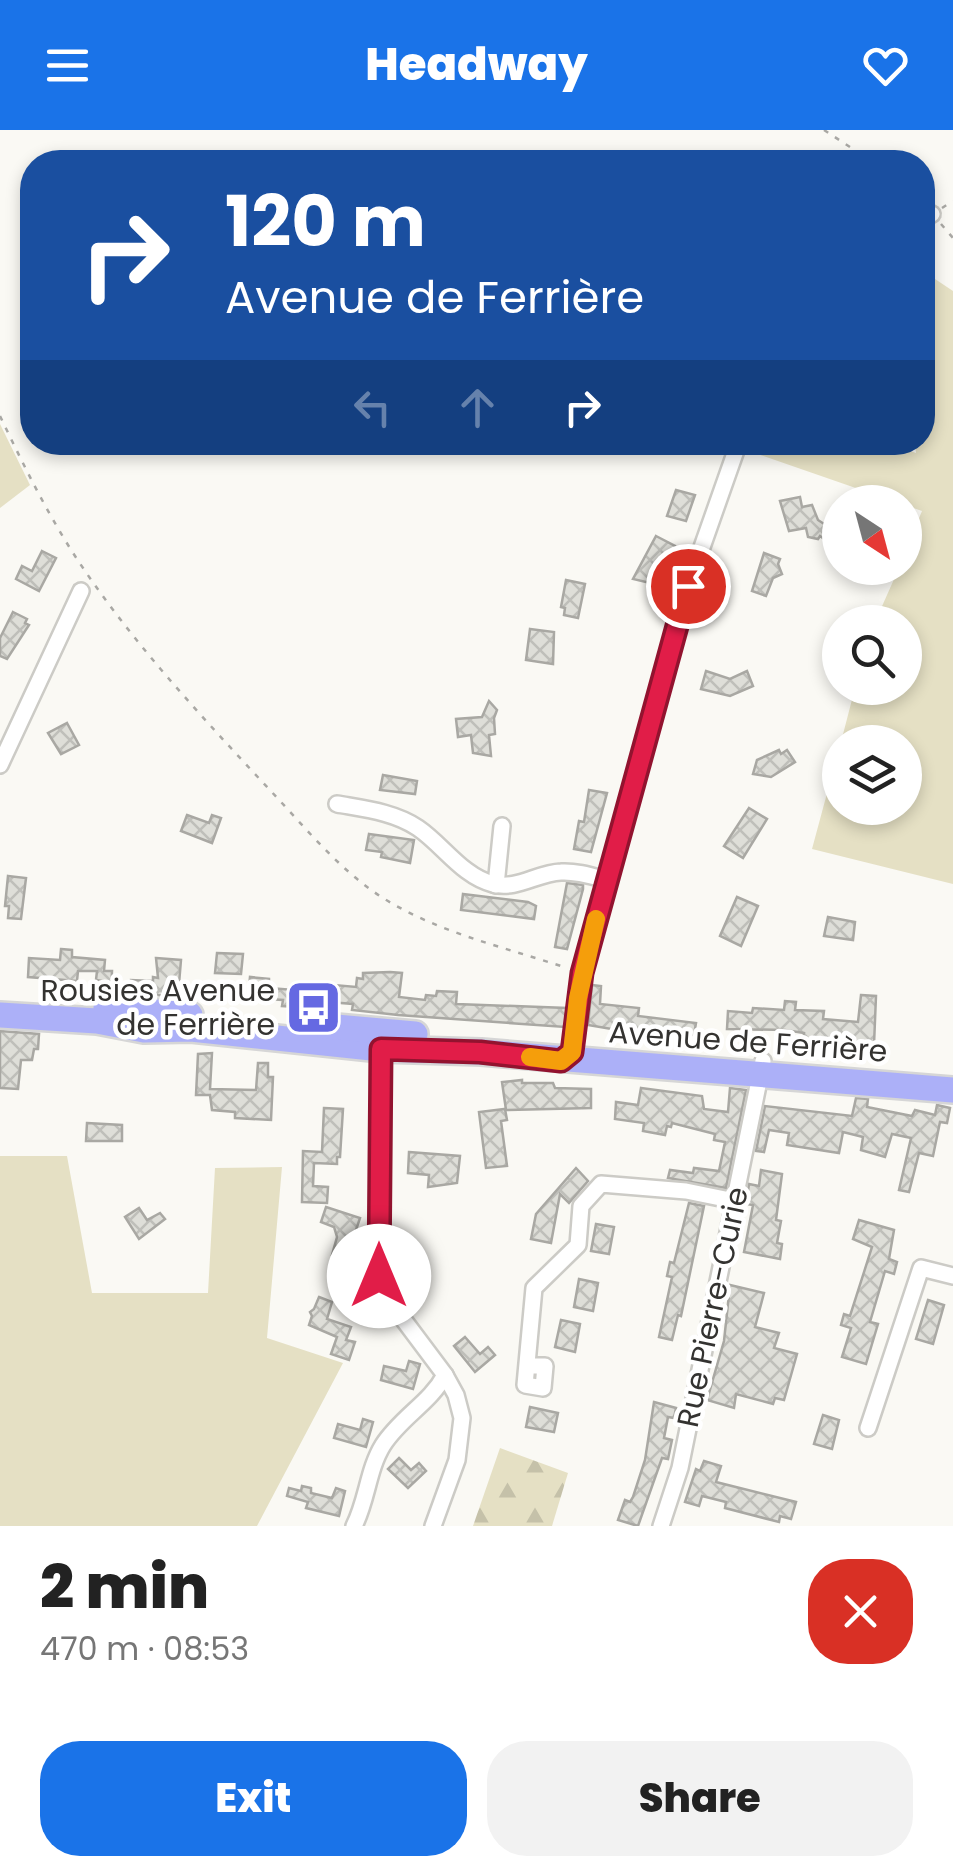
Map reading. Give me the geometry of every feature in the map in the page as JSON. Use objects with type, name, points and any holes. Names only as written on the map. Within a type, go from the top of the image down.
[{"type":"main road","name":"Avenue de Ferrière","points":[[0,1000],[953,1090]]},
{"type":"main road","name":"Avenue de Ferrière","points":[[0,1015],[97,1021],[144,1030],[190,1029],[316,1040],[380,1038]]},
{"type":"main road","name":"Avenue de Ferrière","points":[[761,1074],[953,1076]]},
{"type":"street","points":[[574,1056],[582,973],[688,586],[735,455]]},
{"type":"street","points":[[0,765],[81,590]]},
{"type":"street","points":[[336,804],[404,820],[469,872],[496,885],[560,872],[607,880]]},
{"type":"street","points":[[496,885],[502,826]]},
{"type":"street","points":[[380,1038],[379,1276],[384,1292],[445,1375],[462,1418],[457,1460],[433,1526]]},
{"type":"street","name":"Rue Pierre-Curie","points":[[661,1526],[680,1468],[761,1074]]},
{"type":"street","points":[[527,1366],[534,1288],[578,1245],[581,1206],[602,1184],[686,1191],[735,1202]]},
{"type":"street","points":[[868,1428],[920,1268],[953,1276]]},
{"type":"street","points":[[354,1526],[381,1448],[398,1424],[434,1394],[445,1375]]},
{"type":"path","points":[[824,130],[855,150]]},
{"type":"path","points":[[0,416],[50,516],[104,598],[193,705],[332,855],[379,895],[422,919],[582,973]]},
{"type":"green space","points":[[935,279],[953,291],[953,884],[812,849],[822,812],[822,825],[922,825],[922,725],[845,725],[851,705],[922,705],[922,605],[883,605],[891,585],[922,585],[922,485],[847,485],[760,455],[935,455]]},
{"type":"green space","points":[[0,424],[30,485],[0,508]]},
{"type":"green space","points":[[0,1156],[67,1156],[92,1293],[208,1293],[215,1168],[282,1167],[267,1338],[343,1363],[257,1526],[0,1526]]},
{"type":"green space","points":[[500,1448],[568,1473],[552,1526],[473,1526]]},
{"type":"building","points":[[676,490],[695,495],[686,521],[667,516]]},
{"type":"building","points":[[800,497],[802,507],[812,505],[822,523],[822,537],[808,537],[806,528],[789,531],[780,501]]},
{"type":"building","points":[[656,536],[675,546],[663,586],[633,579]]},
{"type":"building","points":[[42,551],[56,558],[39,591],[16,579],[22,566],[32,571]]},
{"type":"building","points":[[764,553],[780,559],[782,574],[773,578],[766,596],[752,591]]},
{"type":"building","points":[[566,580],[585,584],[578,618],[564,615],[565,608],[561,607]]},
{"type":"building","points":[[13,612],[27,619],[25,623],[29,625],[7,659],[0,656],[0,638]]},
{"type":"building","points":[[530,629],[554,632],[553,664],[526,660]]},
{"type":"building","points":[[706,671],[730,679],[747,671],[753,686],[730,696],[701,689]]},
{"type":"building","points":[[489,701],[497,710],[495,734],[489,735],[491,756],[473,753],[471,735],[458,737],[456,719],[482,717]]},
{"type":"building","points":[[67,723],[79,745],[61,754],[48,733]]},
{"type":"building","points":[[779,750],[781,754],[787,750],[795,762],[771,777],[753,774],[757,760]]},
{"type":"building","points":[[383,775],[417,781],[415,794],[380,790]]},
{"type":"building","points":[[589,790],[607,793],[591,852],[574,849],[579,821],[584,822]]},
{"type":"building","points":[[749,808],[767,819],[743,858],[724,846]]},
{"type":"building","points":[[187,815],[209,823],[212,815],[221,818],[212,843],[181,831]]},
{"type":"building","points":[[369,834],[414,840],[410,863],[366,850]]},
{"type":"building","points":[[8,876],[26,878],[21,919],[8,918]]},
{"type":"building","points":[[567,883],[583,885],[583,889],[567,949],[555,947]]},
{"type":"building","points":[[463,894],[528,902],[536,906],[534,919],[461,910]]},
{"type":"building","points":[[737,897],[758,906],[741,946],[720,936]]},
{"type":"building","points":[[828,917],[855,922],[853,940],[824,936]]},
{"type":"building","points":[[61,949],[72,950],[72,957],[105,960],[104,971],[112,971],[111,992],[103,992],[103,981],[96,980],[97,971],[78,971],[77,981],[28,977],[29,958],[60,960]]},
{"type":"building","points":[[217,953],[243,954],[241,974],[215,973]]},
{"type":"building","points":[[156,958],[181,960],[178,996],[131,994],[131,980],[158,978]]},
{"type":"building","points":[[363,973],[402,973],[399,997],[425,1000],[426,995],[436,996],[437,991],[457,992],[456,1004],[567,1008],[565,1027],[398,1015],[352,1010],[353,1004],[316,1001],[315,1008],[282,1006],[283,1000],[248,998],[250,977],[269,979],[269,988],[294,990],[294,986],[312,987],[312,983],[356,987],[357,978],[363,979]]},
{"type":"building","points":[[592,985],[601,986],[600,1004],[639,1008],[638,1016],[696,1023],[694,1035],[635,1033],[588,1025]]},
{"type":"building","points":[[861,995],[876,996],[874,1045],[803,1039],[804,1033],[785,1030],[727,1029],[728,1011],[784,1010],[785,1001],[796,1002],[795,1010],[824,1011],[823,1019],[858,1022]]},
{"type":"building","points":[[0,1031],[39,1034],[32,1060],[21,1060],[18,1089],[0,1088]]},
{"type":"building","points":[[212,1053],[210,1089],[256,1090],[258,1063],[268,1063],[268,1077],[273,1077],[271,1120],[235,1118],[235,1112],[212,1110],[210,1095],[196,1095],[198,1054]]},
{"type":"building","points":[[502,1082],[553,1083],[555,1088],[591,1089],[591,1108],[506,1110]]},
{"type":"building","points":[[641,1088],[702,1096],[704,1109],[728,1112],[730,1088],[746,1090],[726,1188],[668,1178],[670,1170],[719,1171],[725,1142],[714,1140],[715,1134],[672,1123],[665,1135],[643,1131],[644,1123],[615,1119],[616,1102],[638,1105]]},
{"type":"building","points":[[856,1098],[868,1099],[867,1107],[912,1116],[915,1110],[935,1115],[937,1105],[950,1108],[947,1123],[940,1122],[933,1156],[919,1153],[909,1192],[899,1190],[911,1138],[892,1134],[885,1157],[861,1150],[863,1137],[843,1132],[839,1153],[787,1145],[789,1133],[769,1130],[764,1152],[756,1151],[765,1106],[852,1116]]},
{"type":"building","points":[[324,1108],[343,1109],[340,1157],[337,1164],[314,1163],[313,1186],[328,1187],[327,1203],[302,1202],[303,1151],[322,1152]]},
{"type":"building","points":[[505,1109],[507,1120],[501,1121],[507,1166],[486,1168],[479,1112]]},
{"type":"building","points":[[87,1123],[122,1125],[122,1141],[86,1141]]},
{"type":"building","points":[[409,1152],[460,1156],[457,1183],[428,1187],[429,1175],[408,1173]]},
{"type":"building","points":[[576,1168],[588,1181],[569,1203],[560,1194],[551,1243],[531,1239],[536,1214]]},
{"type":"building","points":[[761,1170],[782,1174],[776,1220],[781,1221],[777,1243],[782,1244],[780,1259],[744,1252],[753,1205],[746,1204],[749,1184],[759,1186]]},
{"type":"building","points":[[689,1203],[704,1206],[681,1316],[678,1315],[672,1340],[659,1337],[672,1277],[667,1276],[670,1262],[674,1263]]},
{"type":"building","points":[[326,1207],[360,1218],[346,1260],[332,1255],[337,1237],[334,1227],[321,1222]]},
{"type":"building","points":[[139,1208],[147,1220],[160,1213],[165,1219],[139,1239],[125,1217]]},
{"type":"building","points":[[859,1220],[894,1230],[889,1259],[897,1262],[894,1274],[885,1271],[870,1322],[878,1324],[866,1364],[842,1357],[851,1328],[841,1325],[844,1314],[850,1316],[872,1247],[853,1239]]},
{"type":"building","points":[[596,1224],[614,1227],[609,1254],[591,1251]]},
{"type":"building","points":[[579,1279],[598,1283],[593,1311],[574,1307]]},
{"type":"building","points":[[730,1285],[764,1293],[755,1327],[779,1333],[774,1348],[797,1354],[784,1400],[775,1398],[773,1404],[736,1394],[734,1408],[707,1400],[724,1341]]},
{"type":"building","points":[[319,1297],[332,1302],[327,1319],[351,1327],[346,1340],[355,1342],[349,1360],[331,1354],[337,1337],[309,1325],[310,1312]]},
{"type":"building","points":[[928,1300],[944,1305],[933,1344],[916,1339]]},
{"type":"building","points":[[561,1320],[580,1324],[575,1352],[555,1347]]},
{"type":"building","points":[[465,1337],[480,1354],[488,1347],[495,1355],[475,1372],[454,1346]]},
{"type":"building","points":[[409,1361],[420,1364],[413,1389],[381,1380],[384,1366],[406,1371]]},
{"type":"building","points":[[654,1402],[676,1408],[674,1418],[668,1417],[664,1438],[672,1440],[668,1459],[662,1458],[638,1526],[618,1520],[625,1500],[630,1502],[633,1497],[645,1460]]},
{"type":"building","points":[[530,1407],[558,1413],[554,1432],[526,1427]]},
{"type":"building","points":[[823,1415],[839,1420],[832,1449],[814,1444]]},
{"type":"building","points":[[363,1419],[373,1422],[366,1447],[334,1438],[338,1424],[360,1430]]},
{"type":"building","points":[[399,1458],[411,1470],[419,1463],[426,1471],[408,1488],[388,1469]]},
{"type":"building","points":[[704,1461],[721,1466],[716,1482],[796,1502],[791,1519],[780,1516],[779,1522],[725,1508],[726,1502],[702,1496],[699,1506],[685,1502],[696,1469],[700,1471]]},
{"type":"building","points":[[302,1486],[311,1488],[311,1493],[332,1498],[336,1488],[345,1491],[339,1516],[306,1508],[308,1502],[287,1496],[289,1488],[301,1491]]},
{"type":"slow traffic","points":[[530,1057],[561,1061],[572,1052],[582,973],[596,919]]},
{"type":"place","name":"Rousies Avenue de Ferrière","points":[[314,1008]]},
{"type":"route","points":[[379,1276],[381,1049],[480,1052],[561,1061],[572,1052],[582,973],[688,586]]}]
